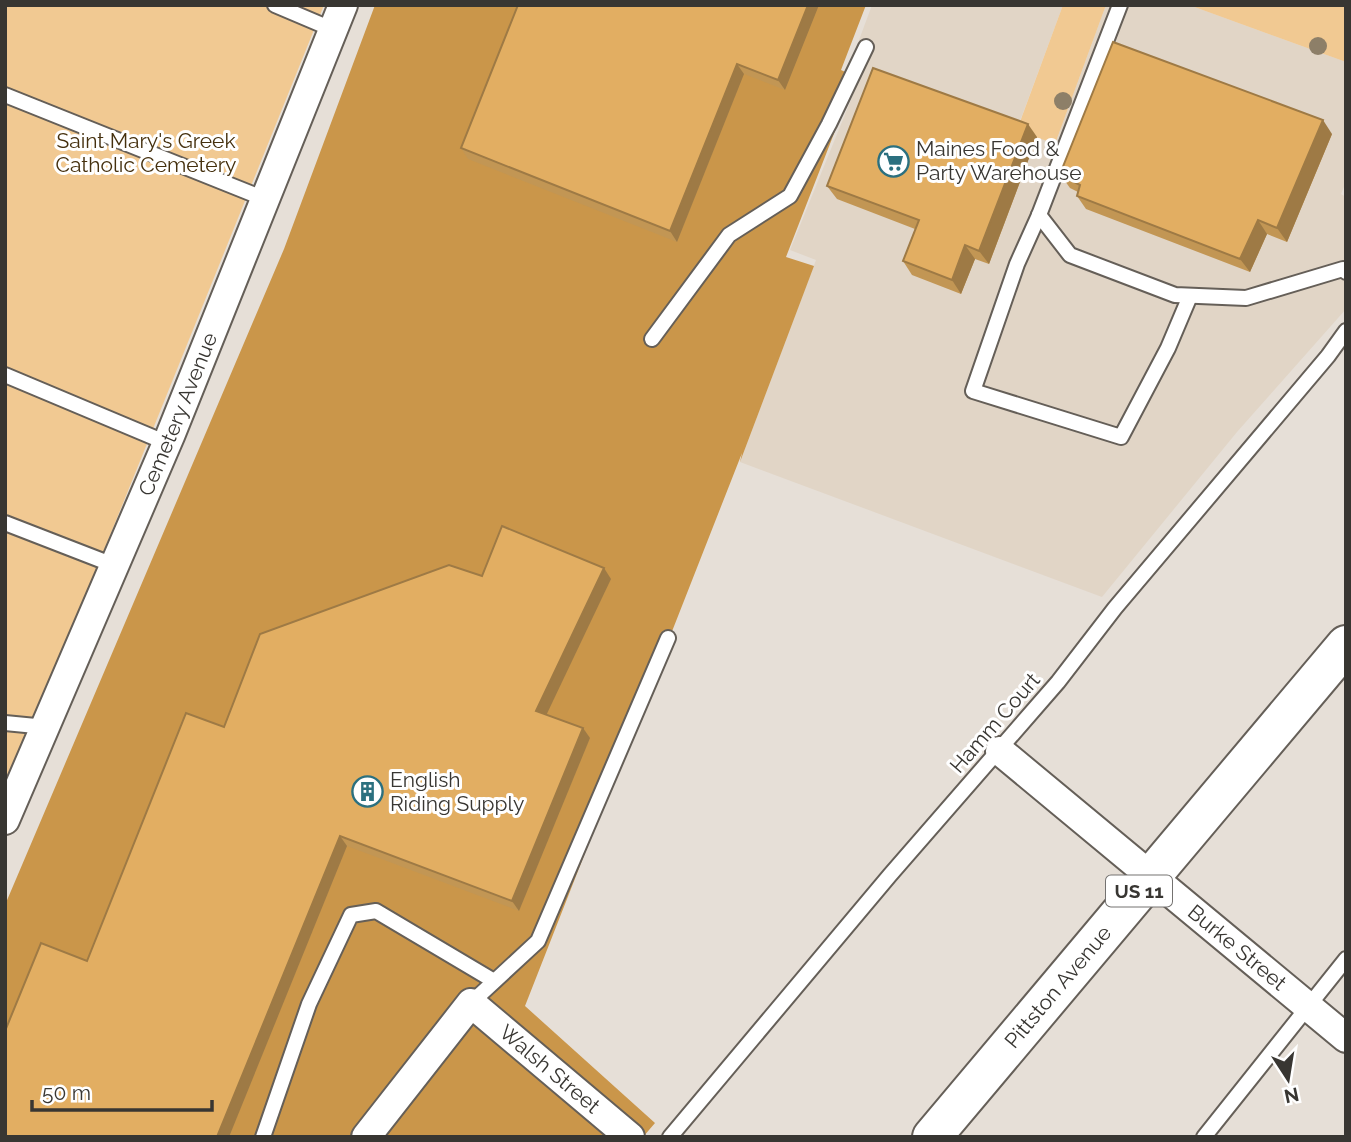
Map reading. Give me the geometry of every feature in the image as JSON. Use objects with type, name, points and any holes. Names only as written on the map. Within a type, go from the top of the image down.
[{"type":"main road","name":"Pittston Avenue","points":[[932,1137],[1346,645]]},
{"type":"street","name":"Cemetery Avenue","points":[[5,820],[116,566],[339,18]]},
{"type":"street","name":"Burke Street","points":[[1000,751],[1346,1038]]},
{"type":"street","points":[[366,1137],[471,1003]]},
{"type":"street","name":"Walsh Street","points":[[471,1003],[630,1137]]},
{"type":"lane","points":[[275,5],[339,18]]},
{"type":"lane","points":[[1120,5],[1039,215],[1017,264],[973,391],[1121,437],[1168,348],[1190,296]]},
{"type":"lane","points":[[652,339],[729,235],[790,196],[866,47]]},
{"type":"lane","points":[[5,95],[265,199]]},
{"type":"lane","points":[[1039,215],[1070,255],[1175,295],[1246,298],[1343,269],[1346,272]]},
{"type":"lane","name":"Hamm Court","points":[[670,1137],[890,875],[1058,682],[1115,608],[1328,356],[1346,331]]},
{"type":"lane","points":[[5,375],[167,443]]},
{"type":"lane","points":[[5,523],[116,566]]},
{"type":"lane","points":[[471,1003],[538,941],[668,638]]},
{"type":"lane","points":[[5,723],[46,727]]},
{"type":"lane","points":[[263,1137],[309,1004],[351,915],[376,911],[494,981]]},
{"type":"lane","points":[[1204,1137],[1346,959]]},
{"type":"shaded area","points":[[375,5],[866,5],[841,70],[856,77],[786,257],[814,266],[740,462],[742,453],[525,1006],[655,1123],[643,1137],[5,1137],[5,905],[284,249]]},
{"type":"shaded area","points":[[872,5],[1063,5],[1017,129],[1055,144],[1106,5],[1189,5],[1346,62],[1346,182],[1341,194],[1346,197],[1346,309],[1237,432],[1102,597],[740,462],[816,260],[790,250],[861,75],[849,67]]},
{"type":"green space","name":"Saint Mary's Greek Catholic Cemetery","points":[[5,5],[324,5],[67,642],[5,781]]},
{"type":"green space","points":[[1063,5],[1106,5],[1055,144],[1017,130]]},
{"type":"green space","points":[[1189,5],[1346,5],[1346,62]]},
{"type":"building","points":[[518,5],[808,5],[778,80],[737,64],[670,231],[461,148]]},
{"type":"building","points":[[1113,42],[1323,120],[1277,228],[1258,220],[1240,259],[1077,196],[1080,185],[1060,174]]},
{"type":"building","points":[[873,68],[1028,124],[979,251],[965,245],[952,280],[903,261],[919,220],[827,186]]},
{"type":"building","name":"English Riding Supply","points":[[502,526],[604,568],[536,711],[583,728],[512,901],[340,836],[217,1137],[5,1137],[5,1031],[41,943],[87,961],[186,713],[224,727],[260,634],[449,565],[482,576]]},
{"type":"place","name":"Maines Food & Party Warehouse","points":[[893,161]]},
{"type":"place","name":"English Riding Supply","points":[[367,792]]}]
